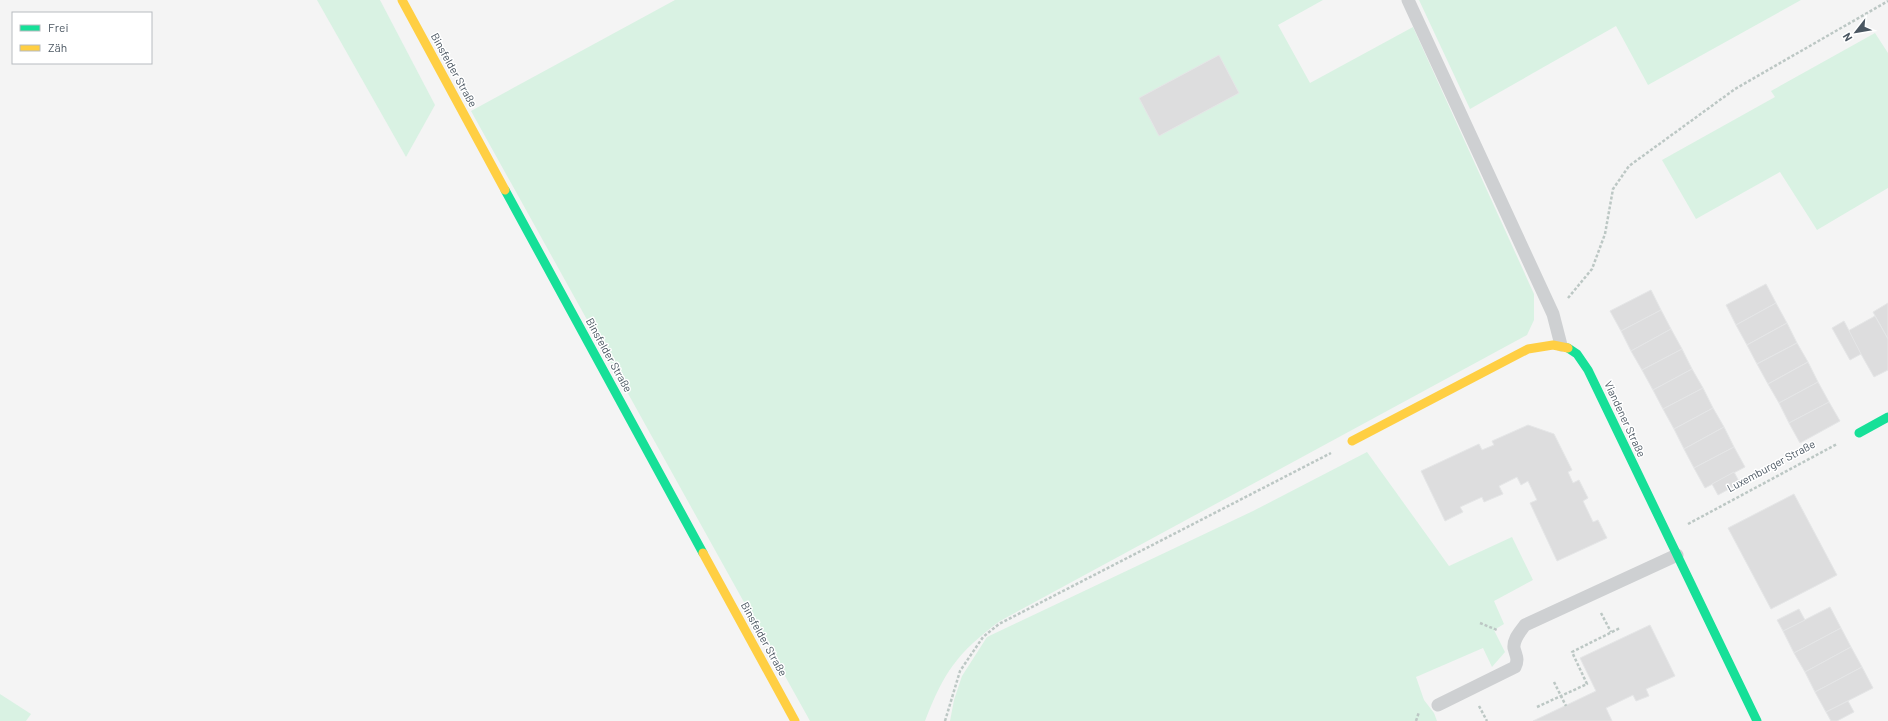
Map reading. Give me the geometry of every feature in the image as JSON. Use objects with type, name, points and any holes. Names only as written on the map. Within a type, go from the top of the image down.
[{"type":"street","name":"Binsfelder Straße","points":[[402,0],[794,721]]},
{"type":"street","points":[[1352,441],[1528,349],[1545,345],[1560,345]]},
{"type":"street","name":"Viandener Straße","points":[[1560,345],[1577,354],[1588,370],[1666,536],[1677,555],[1757,721]]},
{"type":"street","points":[[1859,433],[1888,417]]},
{"type":"lane","points":[[1408,0],[1553,314],[1560,345]]},
{"type":"lane","points":[[1438,706],[1515,667],[1518,660],[1514,647],[1517,635],[1525,625],[1677,555]]},
{"type":"path","points":[[1553,314],[1592,269],[1605,234],[1612,189],[1629,166],[1735,88],[1888,1]]},
{"type":"path","name":"Luxemburger Straße","points":[[1666,536],[1859,433]]},
{"type":"path","points":[[944,721],[960,671],[983,637],[999,624],[1352,441]]},
{"type":"path","points":[[1537,707],[1587,684],[1572,652],[1620,628]]},
{"type":"path","points":[[1554,682],[1566,706]]},
{"type":"green space","points":[[317,0],[380,0],[435,105],[406,157]]},
{"type":"green space","points":[[675,0],[1323,0],[1278,25],[1310,83],[1413,27],[1534,294],[1534,320],[1527,335],[1000,621],[985,632],[962,654],[946,676],[925,721],[810,721],[471,111]]},
{"type":"green space","points":[[1419,0],[1801,0],[1648,85],[1616,26],[1470,109]]},
{"type":"green space","points":[[1875,33],[1888,53],[1888,188],[1817,230],[1780,172],[1696,219],[1662,160],[1775,97],[1771,91]]},
{"type":"green space","points":[[1367,452],[1449,566],[1512,537],[1533,580],[1494,601],[1504,624],[1494,630],[1505,652],[1492,667],[1483,648],[1416,677],[1424,700],[1434,713],[1437,721],[950,721],[954,700],[962,676],[987,637],[1253,511]]},
{"type":"green space","points":[[0,694],[31,714],[26,721],[0,721]]},
{"type":"building","points":[[1219,55],[1239,93],[1159,136],[1139,98]]},
{"type":"building","points":[[1766,284],[1776,303],[1736,325],[1726,305]]},
{"type":"building","points":[[1651,290],[1661,310],[1621,331],[1610,311]]},
{"type":"building","points":[[1776,303],[1787,323],[1747,345],[1736,325]]},
{"type":"building","points":[[1888,303],[1888,339],[1873,312]]},
{"type":"building","points":[[1661,310],[1671,329],[1631,351],[1621,331]]},
{"type":"building","points":[[1875,316],[1888,339],[1888,370],[1874,377],[1848,331]]},
{"type":"building","points":[[1844,321],[1861,354],[1850,360],[1832,328]]},
{"type":"building","points":[[1787,323],[1797,343],[1757,364],[1747,345]]},
{"type":"building","points":[[1671,329],[1682,349],[1642,370],[1631,351]]},
{"type":"building","points":[[1797,343],[1808,362],[1768,384],[1757,364]]},
{"type":"building","points":[[1682,349],[1692,369],[1653,390],[1642,370]]},
{"type":"building","points":[[1808,362],[1818,382],[1779,403],[1768,384]]},
{"type":"building","points":[[1692,369],[1703,388],[1663,409],[1653,390]]},
{"type":"building","points":[[1818,382],[1829,402],[1789,423],[1779,403]]},
{"type":"building","points":[[1703,388],[1713,408],[1674,429],[1663,409]]},
{"type":"building","points":[[1829,402],[1840,421],[1800,443],[1789,423]]},
{"type":"building","points":[[1713,408],[1724,427],[1684,449],[1674,429]]},
{"type":"building","points":[[1528,425],[1554,434],[1572,470],[1568,472],[1573,483],[1579,480],[1588,498],[1583,501],[1593,522],[1598,520],[1607,538],[1557,561],[1530,503],[1537,500],[1528,481],[1521,485],[1517,477],[1499,486],[1503,494],[1484,502],[1482,497],[1460,507],[1463,512],[1445,521],[1421,471],[1479,444],[1482,450],[1494,445],[1492,441]]},
{"type":"building","points":[[1724,427],[1734,447],[1694,468],[1684,449]]},
{"type":"building","points":[[1734,447],[1745,467],[1705,488],[1694,468]]},
{"type":"building","points":[[1734,472],[1740,483],[1718,495],[1712,484]]},
{"type":"building","points":[[1794,494],[1837,575],[1771,609],[1728,528]]},
{"type":"building","points":[[1830,607],[1841,628],[1794,653],[1783,631]]},
{"type":"building","points":[[1799,609],[1805,620],[1783,631],[1777,620]]},
{"type":"building","points":[[1650,625],[1675,676],[1646,689],[1649,696],[1636,701],[1633,695],[1606,708],[1612,721],[1533,721],[1596,691],[1580,658]]},
{"type":"building","points":[[1841,628],[1851,647],[1805,672],[1794,653]]},
{"type":"building","points":[[1851,647],[1862,667],[1815,692],[1805,672]]},
{"type":"building","points":[[1862,667],[1873,688],[1826,712],[1815,692]]},
{"type":"building","points":[[1848,701],[1854,712],[1837,721],[1831,721],[1826,712]]},
{"type":"traffic: fast","points":[[505,190],[703,553]]},
{"type":"traffic: fast","points":[[1568,348],[1577,354],[1588,370],[1757,721]]},
{"type":"traffic: fast","points":[[1859,433],[1888,417]]},
{"type":"traffic: slow","points":[[402,0],[505,190]]},
{"type":"traffic: slow","points":[[1352,441],[1528,349],[1553,345],[1568,348]]},
{"type":"traffic: slow","points":[[703,553],[795,721]]}]
